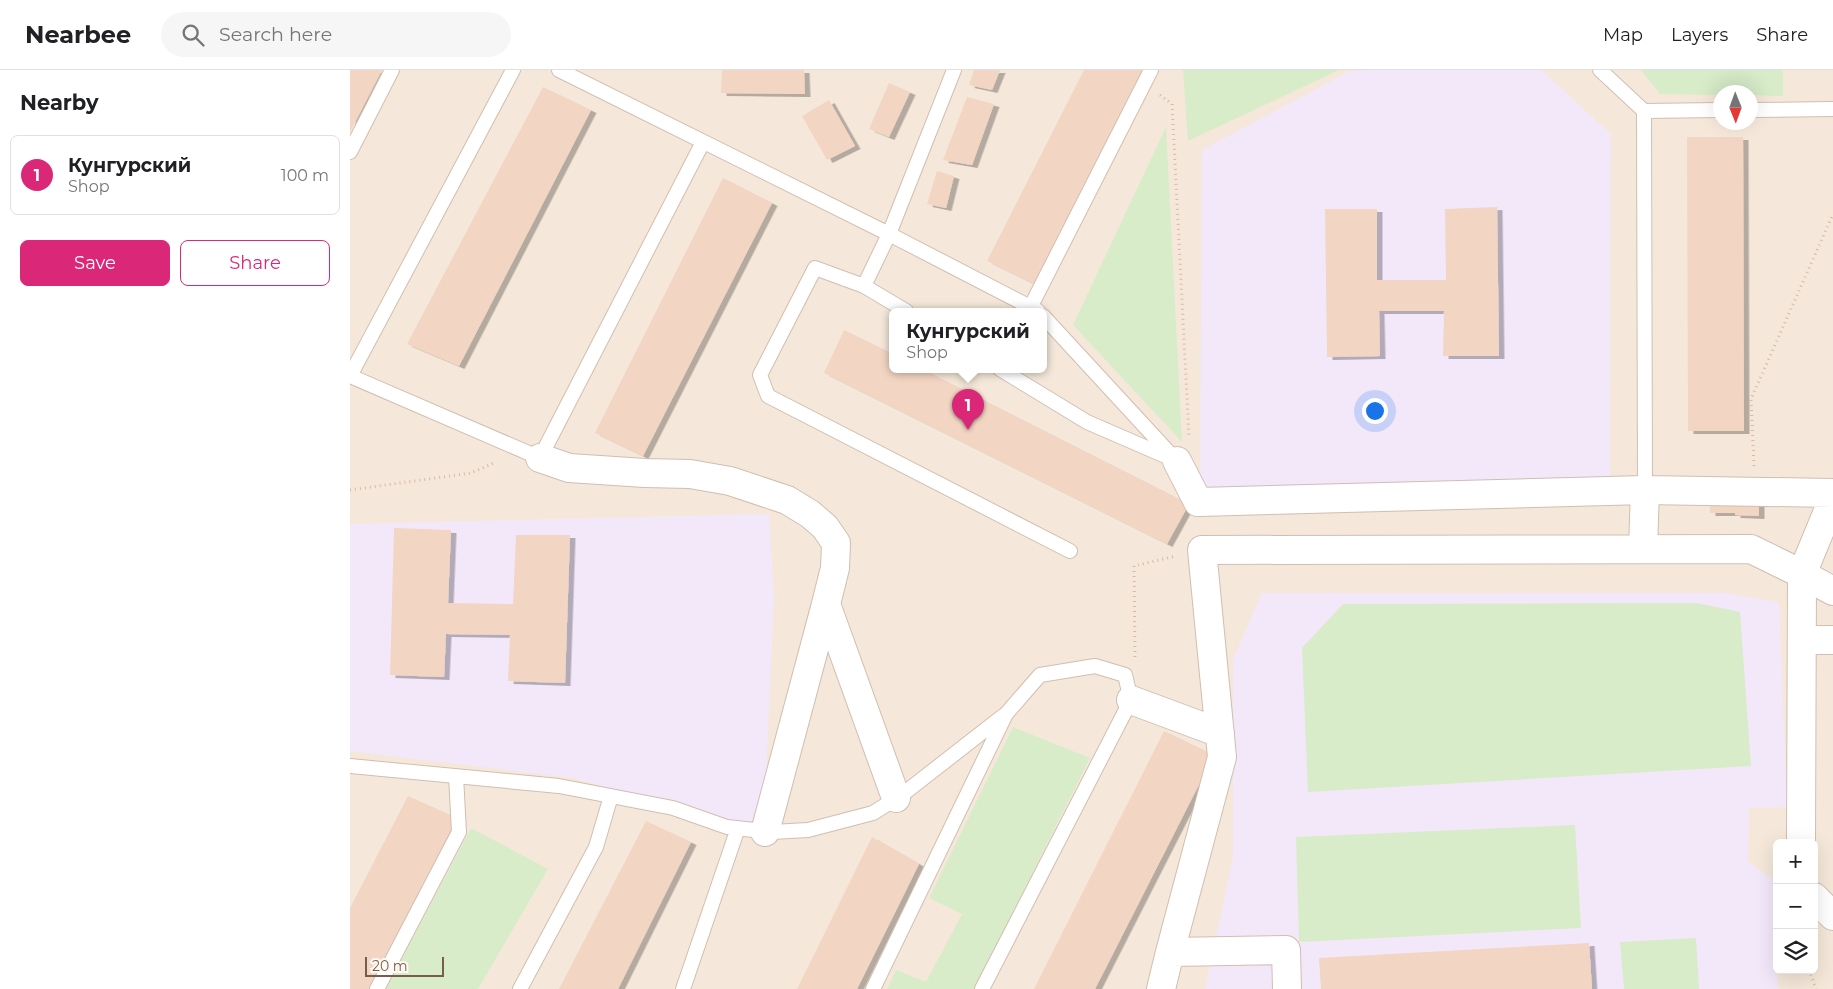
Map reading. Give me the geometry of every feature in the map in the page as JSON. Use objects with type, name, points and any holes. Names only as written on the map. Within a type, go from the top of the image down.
[{"type":"street","points":[[1183,451],[1198,502],[1645,490],[1833,493]]},
{"type":"street","points":[[531,454],[569,468],[690,474],[730,481],[787,500],[810,514],[825,527],[836,543],[834,568],[826,604],[765,832]]},
{"type":"street","points":[[1643,550],[1645,490]]},
{"type":"street","points":[[1801,839],[1802,574],[1833,499]]},
{"type":"street","points":[[1161,989],[1222,757],[1202,550],[1751,549],[1833,591]]},
{"type":"street","points":[[826,604],[896,798]]},
{"type":"street","points":[[1802,640],[1833,640]]},
{"type":"street","points":[[1131,700],[1220,733]]},
{"type":"street","points":[[1818,901],[1833,916]]},
{"type":"street","points":[[1170,952],[1286,950],[1288,989]]},
{"type":"lane","points":[[350,152],[392,70]]},
{"type":"lane","points":[[513,70],[350,376],[531,454],[704,142]]},
{"type":"lane","points":[[864,286],[889,234],[954,70]]},
{"type":"lane","points":[[564,71],[1035,308],[1151,70]]},
{"type":"lane","points":[[1600,70],[1644,112],[1713,110]]},
{"type":"lane","points":[[1758,110],[1833,109]]},
{"type":"lane","points":[[1644,112],[1645,490]]},
{"type":"lane","points":[[901,308],[864,286],[815,268],[760,375],[768,396],[1070,551]]},
{"type":"lane","points":[[1047,320],[1183,451]]},
{"type":"lane","points":[[1006,373],[1086,422],[1183,451]]},
{"type":"lane","points":[[350,766],[559,786],[673,808],[727,827],[765,832],[808,830],[873,813],[896,798],[1006,714],[1040,675],[1095,666],[1125,675],[1131,700],[982,989]]},
{"type":"lane","points":[[873,989],[1006,714]]},
{"type":"lane","points":[[377,989],[459,832],[456,776]]},
{"type":"lane","points":[[520,989],[596,847],[611,796]]},
{"type":"lane","points":[[683,989],[738,828]]},
{"type":"path","points":[[1143,85],[1172,104],[1183,451]]},
{"type":"path","points":[[1755,492],[1750,399],[1833,214]]},
{"type":"path","points":[[350,490],[471,473],[531,454]]},
{"type":"path","points":[[1131,700],[1135,677],[1134,566],[1202,550]]},
{"type":"path","points":[[1810,974],[1816,989]]},
{"type":"shaded area","points":[[350,70],[1833,70],[1833,989],[350,989]]},
{"type":"shaded area","points":[[1541,70],[1611,134],[1610,486],[1200,492],[1202,150],[1350,71]]},
{"type":"shaded area","points":[[769,514],[774,597],[764,821],[730,822],[573,778],[350,751],[350,524]]},
{"type":"shaded area","points":[[1262,593],[1724,593],[1779,602],[1787,807],[1749,808],[1748,861],[1773,880],[1773,974],[1777,974],[1778,989],[1205,989],[1233,857],[1233,660]]},
{"type":"green space","points":[[1183,70],[1339,70],[1188,141]]},
{"type":"green space","points":[[1641,70],[1783,70],[1783,96],[1758,95],[1758,85],[1713,85],[1713,95],[1660,94]]},
{"type":"green space","points":[[1166,127],[1182,442],[1073,325]]},
{"type":"green space","points":[[1697,603],[1740,612],[1751,766],[1308,792],[1302,648],[1343,604]]},
{"type":"green space","points":[[1013,727],[1090,758],[974,989],[887,989],[896,970],[926,982],[962,914],[929,898]]},
{"type":"green space","points":[[1575,825],[1581,928],[1299,942],[1296,837]]},
{"type":"green space","points":[[471,828],[548,869],[478,989],[386,989]]},
{"type":"green space","points":[[1696,938],[1699,989],[1624,989],[1620,942]]},
{"type":"building","points":[[350,70],[382,70],[350,132]]},
{"type":"building","points":[[722,70],[804,70],[805,94],[721,93]]},
{"type":"building","points":[[974,70],[1000,70],[992,90],[969,85]]},
{"type":"building","points":[[1084,70],[1147,70],[1036,285],[987,261]]},
{"type":"building","points":[[889,83],[910,92],[889,137],[869,129]]},
{"type":"building","points":[[543,87],[591,110],[459,366],[407,344]]},
{"type":"building","points":[[967,97],[994,104],[972,165],[943,160]]},
{"type":"building","points":[[829,100],[855,146],[827,160],[802,116]]},
{"type":"building","points":[[1687,137],[1743,137],[1744,431],[1688,431]]},
{"type":"building","points":[[937,171],[954,176],[946,208],[927,204]]},
{"type":"building","points":[[723,178],[772,203],[643,456],[595,433]]},
{"type":"building","points":[[1497,207],[1499,356],[1443,356],[1444,311],[1379,311],[1380,356],[1327,357],[1325,209],[1377,209],[1377,280],[1446,280],[1445,209]]},
{"type":"building","points":[[844,330],[889,352],[889,373],[930,373],[1189,504],[1167,544],[824,373]]},
{"type":"building","points":[[1759,501],[1759,516],[1735,515],[1735,513],[1710,513],[1710,503]]},
{"type":"building","points":[[394,528],[451,530],[448,603],[513,604],[516,535],[570,535],[565,683],[508,681],[510,635],[446,634],[444,677],[390,675]]},
{"type":"building","points":[[1164,731],[1214,755],[1095,989],[1034,989]]},
{"type":"building","points":[[408,796],[457,818],[371,989],[350,989],[350,908]]},
{"type":"building","points":[[646,821],[691,842],[618,989],[559,989]]},
{"type":"building","points":[[872,837],[919,864],[857,989],[797,989]]},
{"type":"building","points":[[1589,943],[1592,989],[1321,989],[1319,958]]},
{"type":"place","name":"Кунгурский","points":[[968,430]]}]
